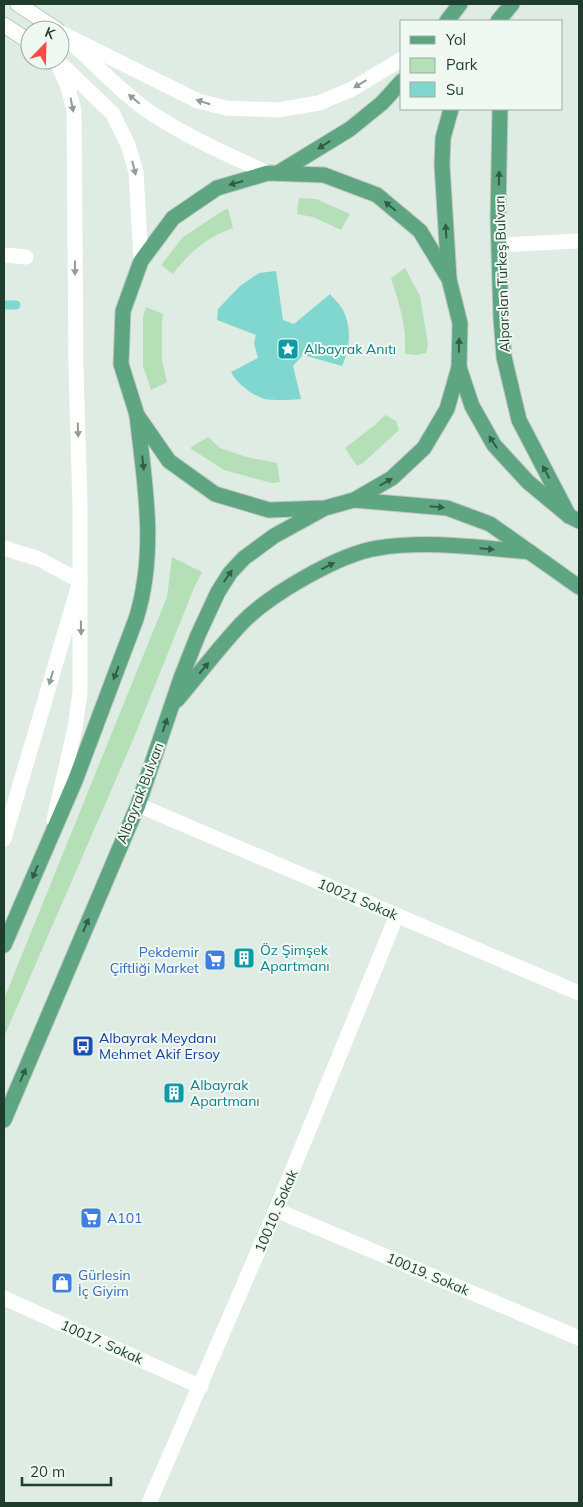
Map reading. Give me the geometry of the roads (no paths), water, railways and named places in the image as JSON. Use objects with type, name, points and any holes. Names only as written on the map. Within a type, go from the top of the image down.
[{"type":"main road","points":[[448,20],[460,4]]},
{"type":"main road","points":[[499,20],[512,4]]},
{"type":"main road","points":[[514,20],[517,4]]},
{"type":"main road","points":[[4,945],[75,781],[144,595],[148,566],[148,510],[137,415],[121,364],[123,311],[141,261],[173,218],[217,188],[273,173],[350,129],[382,103],[400,83]]},
{"type":"main road","points":[[137,415],[169,461],[215,494],[269,510],[325,508],[354,500],[392,478],[424,448],[447,409],[459,367],[460,322],[449,280],[442,165],[443,138],[450,110]]},
{"type":"main road","name":"Alparslan Türkeş Bulvarı","points":[[500,110],[499,245],[504,357],[519,420],[574,518]]},
{"type":"main road","points":[[273,173],[324,175],[377,196],[420,231],[449,280]]},
{"type":"main road","points":[[459,367],[472,406],[494,445],[528,482],[574,518]]},
{"type":"main road","points":[[354,500],[447,508],[490,524],[579,587]]},
{"type":"main road","name":"Albayrak Bulvarı","points":[[4,1120],[138,805],[181,678],[218,592],[230,573],[244,558],[274,536],[325,508]]},
{"type":"main road","points":[[172,705],[242,624],[264,604],[329,565],[351,555],[378,548],[423,545],[530,552]]},
{"type":"street","points":[[18,4],[42,20]]},
{"type":"street","points":[[4,25],[20,35]]},
{"type":"street","points":[[70,37],[198,101],[226,108],[278,110],[319,103],[352,89],[400,60]]},
{"type":"street","points":[[70,41],[150,112],[184,133],[273,173]]},
{"type":"street","points":[[49,840],[75,728],[80,692],[80,507],[76,368],[74,111],[68,87],[60,70]]},
{"type":"street","points":[[67,70],[113,114],[128,145],[136,172],[141,261]]},
{"type":"street","points":[[499,245],[579,242]]},
{"type":"street","points":[[4,255],[26,257]]},
{"type":"street","points":[[4,548],[39,559],[80,581]]},
{"type":"street","points":[[4,839],[80,581]]},
{"type":"street","name":"10021 Sokak","points":[[138,805],[579,993]]},
{"type":"street","name":"10010. Sokak","points":[[149,1503],[201,1387],[276,1210],[396,916]]},
{"type":"street","name":"10019. Sokak","points":[[276,1210],[579,1338]]},
{"type":"street","name":"10017. Sokak","points":[[4,1298],[201,1387]]},
{"type":"water","points":[[276,271],[283,320],[294,324],[330,294],[342,308],[348,324],[347,352],[342,366],[303,355],[293,366],[301,399],[265,399],[255,395],[241,385],[231,372],[258,358],[254,343],[256,335],[217,320],[218,309],[240,286],[259,273]]},
{"type":"waterway","points":[[4,305],[16,305]]},
{"type":"place","name":"Albayrak Anıtı","points":[[288,349]]},
{"type":"place","name":"Öz Şimşek Apartmanı","points":[[244,958]]},
{"type":"place","name":"Pekdemir Çiftliği Market","points":[[215,960]]},
{"type":"place","name":"Albayrak Meydanı Mehmet Akif Ersoy","points":[[83,1046]]},
{"type":"place","name":"Albayrak Apartmanı","points":[[174,1093]]},
{"type":"place","name":"A101","points":[[91,1218]]},
{"type":"place","name":"Gürlesin İç Giyim","points":[[62,1283]]}]
